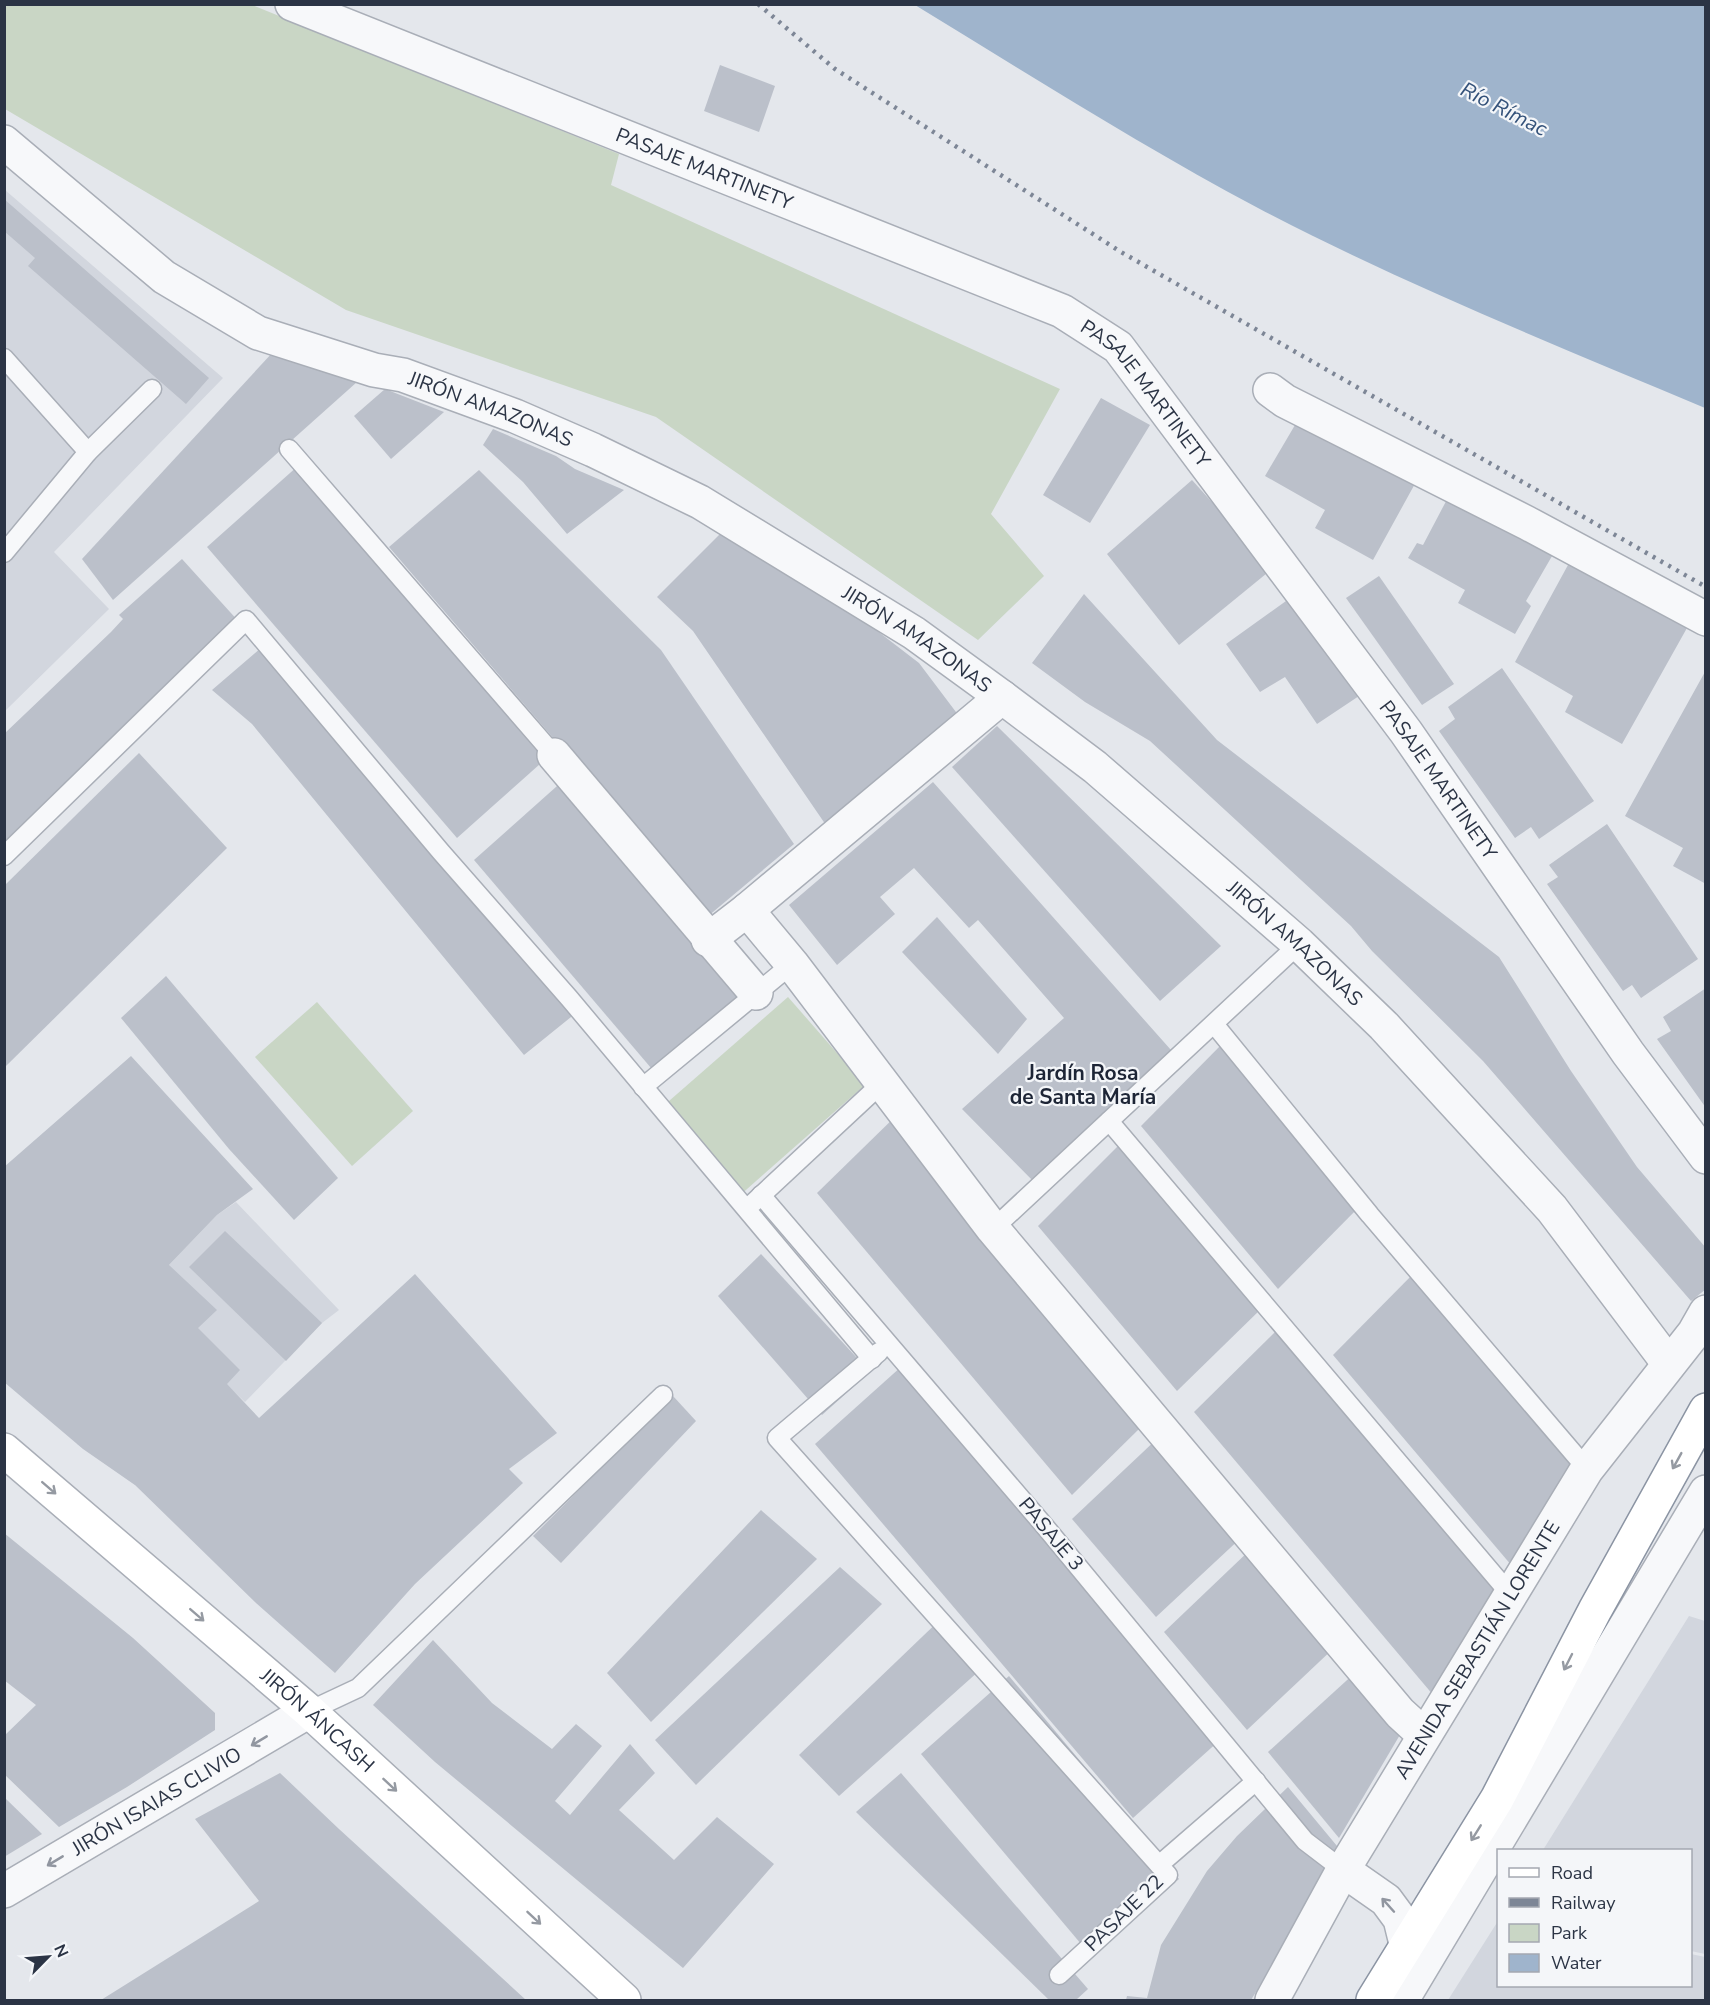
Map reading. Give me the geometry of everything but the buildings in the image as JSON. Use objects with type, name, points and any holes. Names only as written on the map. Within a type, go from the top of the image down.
[{"type":"main road","points":[[1373,2001],[1497,1799],[1595,1610],[1706,1410]]},
{"type":"main road","name":"JIRÓN ÁNCASH","points":[[4,1450],[309,1711],[624,2001]]},
{"type":"street","name":"PASAJE MARTINETY","points":[[292,4],[1062,310],[1118,347],[1406,732],[1628,1053],[1706,1157]]},
{"type":"street","name":"JIRÓN AMAZONAS","points":[[4,142],[164,277],[258,333],[374,370],[403,375],[463,397],[593,450],[679,492],[914,633],[1002,697],[1095,767],[1299,944],[1384,1026],[1552,1209],[1669,1364]]},
{"type":"street","points":[[1270,390],[1285,401],[1527,523],[1706,619]]},
{"type":"street","points":[[708,940],[1002,697]]},
{"type":"street","points":[[554,755],[708,940],[756,993]]},
{"type":"street","points":[[747,910],[792,964],[993,1229],[1400,1713],[1424,1735]]},
{"type":"street","name":"AVENIDA SEBASTIÁN LORENTE","points":[[1272,2001],[1343,1870],[1587,1469],[1694,1333],[1706,1312]]},
{"type":"street","points":[[1408,1989],[1706,1492]]},
{"type":"street","name":"JIRÓN ISAIAS CLIVIO","points":[[4,1891],[309,1711]]},
{"type":"street","points":[[1343,1870],[1386,1900],[1400,1919],[1406,1945],[1408,1989]]},
{"type":"lane","points":[[4,358],[88,452]]},
{"type":"lane","points":[[4,553],[88,452],[152,389]]},
{"type":"lane","points":[[289,449],[554,755]]},
{"type":"lane","points":[[4,856],[246,620],[872,1359]]},
{"type":"lane","points":[[993,1229],[1299,944]]},
{"type":"lane","points":[[643,1087],[792,964]]},
{"type":"lane","points":[[1214,1024],[1370,1215],[1587,1469]]},
{"type":"lane","points":[[745,1211],[881,1084]]},
{"type":"lane","points":[[1109,1121],[1510,1594]]},
{"type":"lane","name":"PASAJE 3","points":[[761,1195],[887,1345],[999,1472],[1305,1841],[1343,1870]]},
{"type":"lane","points":[[887,1345],[777,1438],[1160,1865]]},
{"type":"lane","points":[[309,1711],[358,1688],[663,1395]]},
{"type":"lane","name":"PASAJE 22","points":[[1059,1975],[1168,1875],[1160,1865],[1256,1781]]},
{"type":"shaded area","points":[[5,190],[223,378],[54,552],[109,609],[5,711]]},
{"type":"shaded area","points":[[236,1202],[339,1310],[322,1323],[245,1402],[227,1385],[135,1485],[77,1444],[136,1231],[169,1265],[217,1215]]},
{"type":"shaded area","points":[[1689,1616],[1705,1621],[1705,1954],[1692,1951],[1692,1849],[1544,1849]]},
{"type":"shaded area","points":[[1497,1923],[1497,1987],[1692,1987],[1692,1954],[1705,1957],[1705,2000],[1448,2000]]},
{"type":"green space","points":[[5,5],[252,5],[619,154],[611,185],[1060,389],[991,514],[1044,576],[978,640],[656,417],[346,310],[5,109]]},
{"type":"green space","points":[[788,997],[865,1085],[738,1197],[661,1108]]},
{"type":"green space","points":[[317,1002],[413,1111],[352,1166],[255,1057]]},
{"type":"water","name":"Río Rímac","points":[[915,5],[1705,5],[1705,408],[1424,288],[1258,208],[1128,135]]},
{"type":"railway","points":[[758,4],[835,69],[1121,252],[1706,587]]},
{"type":"district","name":"Jardín Rosa de Santa María","points":[[1083,1085]]}]
